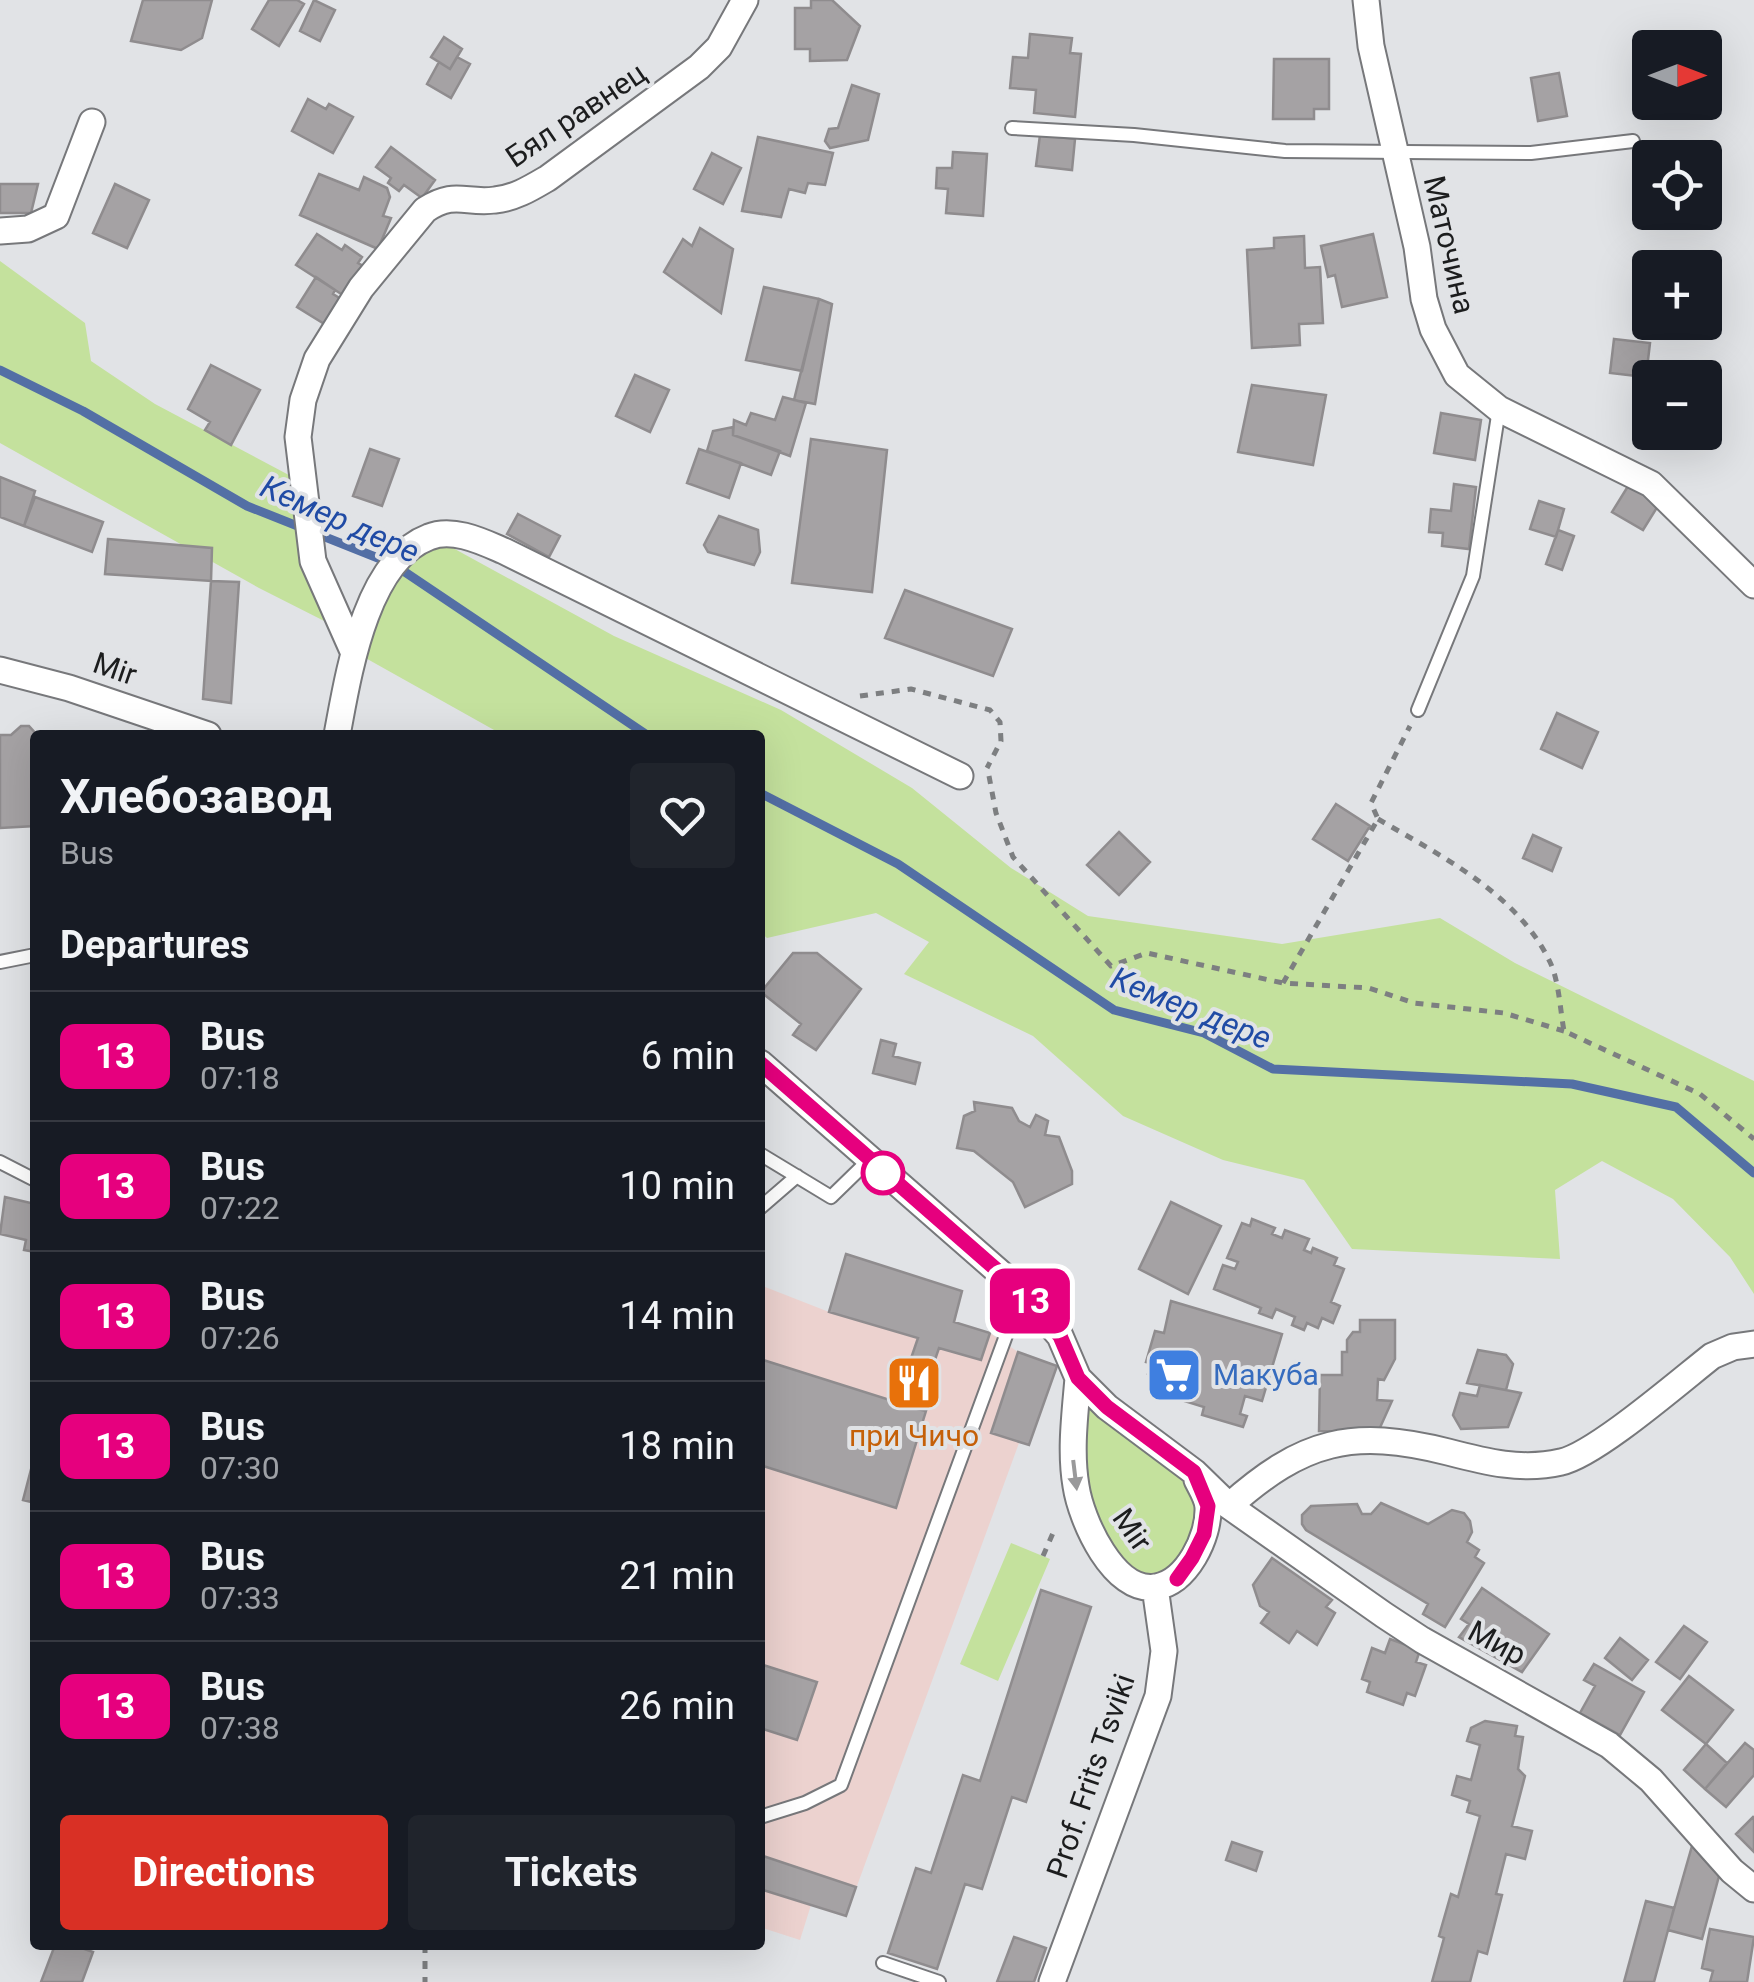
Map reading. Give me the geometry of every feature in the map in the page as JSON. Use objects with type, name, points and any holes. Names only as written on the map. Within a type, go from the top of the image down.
[{"type":"street","name":"Бял равнец","points":[[353,651],[313,561],[303,493],[298,437],[303,400],[317,358],[361,288],[425,210],[439,201],[457,197],[493,201],[522,193],[548,178],[699,67],[719,47],[745,0]]},
{"type":"street","name":"Маточина","points":[[1366,0],[1393,150],[1434,329],[1457,375],[1500,409],[1652,484],[1754,585]]},
{"type":"street","points":[[0,231],[28,229],[70,205],[92,122]]},
{"type":"street","points":[[338,730],[353,651],[382,582],[393,564],[414,546],[431,536],[451,534],[477,539],[960,776]]},
{"type":"street","name":"Mir","points":[[0,670],[69,688],[193,730]]},
{"type":"street","name":"Mir","points":[[765,1067],[1022,1292],[1060,1336],[1078,1378],[1107,1407],[1194,1472],[1208,1506],[1204,1534],[1177,1579],[1156,1587],[1136,1585],[1120,1573],[1098,1546],[1076,1489],[1072,1458],[1078,1378]]},
{"type":"street","points":[[1230,1506],[1264,1474],[1296,1456],[1340,1442],[1409,1442],[1490,1463],[1518,1466],[1566,1462],[1712,1356],[1754,1344]]},
{"type":"street","name":"Мир","points":[[1194,1472],[1230,1506],[1422,1640],[1609,1745],[1652,1780],[1732,1870],[1754,1888]]},
{"type":"street","name":"Prof. Frits Tsviki","points":[[1052,1982],[1158,1696],[1164,1651],[1156,1587]]},
{"type":"lane","points":[[1012,128],[1134,135],[1286,151],[1532,154],[1632,141]]},
{"type":"lane","points":[[1418,710],[1474,576],[1500,409]]},
{"type":"lane","points":[[0,962],[30,956]]},
{"type":"lane","points":[[765,1157],[831,1197],[869,1160]]},
{"type":"lane","points":[[0,1162],[30,1177]]},
{"type":"lane","points":[[765,1204],[797,1176]]},
{"type":"lane","points":[[765,1815],[805,1803],[841,1785],[1022,1292]]},
{"type":"lane","points":[[883,1963],[938,1982]]},
{"type":"path","points":[[820,706],[869,693],[911,689],[990,710],[1000,722],[1002,741],[987,768],[974,775],[960,776]]},
{"type":"path","points":[[1418,710],[1371,802],[1378,819],[1442,857],[1524,918],[1552,965],[1564,1031]]},
{"type":"path","points":[[987,768],[996,814],[1013,857],[1111,966],[1148,953],[1284,983],[1370,988],[1414,1003],[1504,1014],[1564,1031],[1700,1094],[1754,1138]]},
{"type":"path","points":[[1284,983],[1378,819]]},
{"type":"path","points":[[425,1950],[425,1982]]},
{"type":"shaded area","points":[[846,1254],[962,1291],[955,1323],[990,1333],[1018,1352],[1057,1366],[1029,1445],[1019,1443],[846,1916],[811,1905],[800,1940],[765,1929],[765,1287],[829,1312]]},
{"type":"green space","points":[[0,261],[85,323],[91,361],[155,404],[302,482],[344,631],[259,588],[0,443]]},
{"type":"green space","points":[[431,536],[614,636],[781,710],[912,788],[1011,868],[1088,916],[1282,944],[1440,918],[1515,963],[1754,1081],[1754,1294],[1730,1257],[1673,1199],[1602,1161],[1555,1190],[1560,1259],[1352,1249],[1304,1180],[1223,1160],[1123,1116],[1033,1036],[904,974],[929,942],[876,913],[765,936],[765,730],[494,730],[353,651],[382,582]]},
{"type":"green space","points":[[1078,1378],[1194,1472],[1208,1506],[1192,1558],[1136,1585],[1083,1515]]},
{"type":"green space","points":[[1011,1543],[1050,1559],[998,1681],[960,1664]]},
{"type":"building","points":[[143,0],[212,0],[202,38],[181,50],[131,41]]},
{"type":"building","points":[[269,0],[297,0],[304,4],[279,46],[252,29]]},
{"type":"building","points":[[314,0],[335,10],[320,41],[300,31]]},
{"type":"building","points":[[811,0],[832,0],[860,26],[847,60],[810,61],[810,49],[795,49],[795,8],[811,8]]},
{"type":"building","points":[[1030,34],[1072,38],[1070,53],[1081,54],[1075,117],[1034,113],[1036,90],[1010,88],[1013,57],[1028,58]]},
{"type":"building","points":[[444,37],[462,49],[450,69],[431,57]]},
{"type":"building","points":[[457,57],[470,64],[451,98],[427,84],[439,62],[450,69]]},
{"type":"building","points":[[1274,59],[1329,59],[1329,109],[1314,109],[1314,119],[1273,119]]},
{"type":"building","points":[[1559,73],[1567,116],[1538,121],[1531,78]]},
{"type":"building","points":[[852,85],[879,94],[868,140],[830,148],[825,141],[829,129],[838,128]]},
{"type":"building","points":[[308,99],[326,109],[329,104],[353,117],[333,153],[292,131]]},
{"type":"building","points":[[1040,135],[1075,139],[1072,170],[1036,166]]},
{"type":"building","points":[[758,137],[833,153],[825,185],[808,183],[805,193],[789,189],[781,217],[742,211]]},
{"type":"building","points":[[391,147],[435,180],[422,198],[404,185],[399,191],[388,183],[391,178],[376,167]]},
{"type":"building","points":[[953,152],[987,154],[983,216],[946,213],[948,189],[936,188],[937,168],[952,168]]},
{"type":"building","points":[[712,153],[741,168],[723,204],[694,189]]},
{"type":"building","points":[[319,174],[359,190],[364,177],[387,188],[390,197],[383,216],[391,218],[378,249],[300,215]]},
{"type":"building","points":[[0,184],[38,184],[31,213],[0,213]]},
{"type":"building","points":[[115,184],[149,200],[127,248],[93,233]]},
{"type":"building","points":[[700,228],[733,249],[721,313],[664,272],[683,239],[692,246]]},
{"type":"building","points":[[317,234],[362,257],[358,263],[365,267],[346,297],[296,265]]},
{"type":"building","points":[[1373,234],[1387,297],[1342,307],[1335,275],[1328,277],[1321,246]]},
{"type":"building","points":[[1304,236],[1305,268],[1320,267],[1323,323],[1299,324],[1300,345],[1252,348],[1247,250],[1274,248],[1274,238]]},
{"type":"building","points":[[316,277],[341,299],[326,325],[297,307]]},
{"type":"building","points":[[764,287],[819,299],[802,371],[746,360]]},
{"type":"building","points":[[819,299],[832,304],[815,404],[794,400]]},
{"type":"building","points":[[1614,339],[1650,343],[1648,360],[1632,360],[1632,375],[1610,373]]},
{"type":"building","points":[[211,365],[260,390],[231,445],[205,430],[210,422],[188,409]]},
{"type":"building","points":[[635,375],[669,390],[650,432],[616,416]]},
{"type":"building","points":[[1252,385],[1326,395],[1313,465],[1238,452]]},
{"type":"building","points":[[783,397],[806,403],[790,456],[733,435],[734,420],[746,425],[751,413],[775,420]]},
{"type":"building","points":[[1441,413],[1481,420],[1475,460],[1434,453]]},
{"type":"building","points":[[733,427],[733,435],[780,451],[771,475],[707,451],[713,431]]},
{"type":"building","points":[[811,439],[887,450],[872,592],[792,583]]},
{"type":"building","points":[[370,449],[399,459],[382,506],[353,496]]},
{"type":"building","points":[[699,449],[741,463],[729,498],[687,483]]},
{"type":"building","points":[[0,477],[35,491],[24,526],[0,517]]},
{"type":"building","points":[[1630,483],[1661,501],[1643,530],[1612,512]]},
{"type":"building","points":[[1454,484],[1476,487],[1469,549],[1442,546],[1443,533],[1429,532],[1431,509],[1451,511]]},
{"type":"building","points":[[35,497],[103,522],[92,552],[24,526]]},
{"type":"building","points":[[1539,501],[1564,509],[1556,537],[1530,529]]},
{"type":"building","points":[[518,514],[560,536],[549,557],[507,534]]},
{"type":"building","points":[[719,516],[758,530],[760,552],[754,565],[708,552],[704,545]]},
{"type":"building","points":[[1558,530],[1574,536],[1562,570],[1546,564]]},
{"type":"building","points":[[108,539],[212,548],[211,581],[105,574]]},
{"type":"building","points":[[211,581],[239,582],[231,703],[203,699]]},
{"type":"building","points":[[905,590],[1012,629],[993,676],[885,638]]},
{"type":"building","points":[[1557,713],[1598,732],[1582,768],[1541,749]]},
{"type":"building","points":[[21,726],[33,730],[30,826],[0,828],[0,735],[11,735]]},
{"type":"building","points":[[1336,804],[1370,826],[1348,861],[1313,839]]},
{"type":"building","points":[[1119,832],[1150,862],[1119,895],[1087,865]]},
{"type":"building","points":[[1533,835],[1561,848],[1552,871],[1523,858]]},
{"type":"building","points":[[793,953],[817,953],[861,989],[816,1050],[793,1035],[801,1024],[765,995],[765,987]]},
{"type":"building","points":[[881,1040],[896,1044],[893,1056],[920,1063],[915,1084],[873,1073]]},
{"type":"building","points":[[974,1102],[1012,1108],[1019,1121],[1030,1127],[1036,1115],[1048,1121],[1045,1135],[1059,1137],[1072,1171],[1072,1184],[1025,1207],[1013,1182],[974,1151],[957,1148],[964,1116],[975,1111]]},
{"type":"building","points":[[5,1197],[30,1203],[30,1251],[24,1250],[26,1240],[0,1234]]},
{"type":"building","points":[[1171,1202],[1221,1226],[1188,1294],[1139,1269]]},
{"type":"building","points":[[1252,1219],[1275,1228],[1272,1234],[1282,1238],[1285,1230],[1309,1239],[1304,1250],[1311,1253],[1313,1248],[1337,1258],[1334,1265],[1344,1269],[1331,1302],[1340,1306],[1333,1323],[1322,1318],[1318,1328],[1307,1323],[1304,1330],[1292,1325],[1295,1317],[1276,1309],[1272,1318],[1259,1313],[1261,1308],[1214,1289],[1223,1265],[1235,1269],[1238,1262],[1227,1258],[1242,1223],[1250,1226]]},
{"type":"building","points":[[846,1254],[962,1291],[954,1322],[990,1333],[981,1360],[939,1348],[918,1409],[926,1411],[896,1508],[765,1467],[765,1361],[896,1402],[918,1338],[829,1312]]},
{"type":"building","points":[[1171,1301],[1282,1334],[1262,1401],[1245,1396],[1240,1414],[1247,1416],[1243,1427],[1202,1415],[1204,1407],[1168,1396],[1173,1381],[1148,1374],[1151,1363],[1146,1362],[1155,1331],[1164,1333]]},
{"type":"building","points":[[1360,1320],[1395,1320],[1395,1359],[1384,1380],[1378,1379],[1377,1400],[1392,1401],[1378,1432],[1319,1431],[1320,1375],[1342,1375],[1342,1352],[1347,1352],[1347,1340],[1353,1332],[1360,1332]]},
{"type":"building","points":[[1478,1350],[1506,1355],[1513,1364],[1506,1390],[1467,1383]]},
{"type":"building","points":[[1018,1352],[1057,1366],[1029,1445],[991,1433]]},
{"type":"building","points":[[1480,1385],[1521,1393],[1508,1427],[1461,1429],[1453,1415],[1460,1393],[1477,1396]]},
{"type":"building","points":[[30,1473],[30,1502],[23,1500]]},
{"type":"building","points":[[1381,1503],[1428,1524],[1452,1510],[1464,1513],[1470,1521],[1472,1532],[1467,1542],[1479,1550],[1475,1557],[1484,1563],[1445,1627],[1423,1614],[1428,1604],[1302,1524],[1302,1515],[1311,1506],[1357,1504],[1362,1514],[1371,1514]]},
{"type":"building","points":[[1272,1558],[1332,1600],[1326,1607],[1335,1613],[1317,1645],[1297,1631],[1289,1643],[1261,1623],[1269,1612],[1260,1606],[1253,1585]]},
{"type":"building","points":[[1482,1588],[1549,1634],[1522,1672],[1459,1637],[1469,1624],[1461,1619]]},
{"type":"building","points":[[1041,1590],[1091,1607],[1026,1802],[1012,1797],[982,1889],[965,1884],[937,1969],[888,1953],[916,1868],[931,1873],[963,1775],[980,1781]]},
{"type":"building","points":[[1684,1626],[1707,1642],[1680,1679],[1656,1662]]},
{"type":"building","points":[[1620,1638],[1648,1660],[1632,1680],[1605,1658]]},
{"type":"building","points":[[1390,1639],[1420,1650],[1416,1662],[1426,1665],[1415,1696],[1407,1693],[1403,1705],[1367,1692],[1370,1682],[1362,1679],[1372,1648],[1385,1653]]},
{"type":"building","points":[[1594,1664],[1644,1692],[1620,1735],[1580,1713],[1595,1686],[1584,1680]]},
{"type":"building","points":[[765,1666],[817,1682],[797,1740],[765,1730]]},
{"type":"building","points":[[1689,1676],[1733,1710],[1706,1744],[1662,1710]]},
{"type":"building","points":[[1485,1721],[1517,1726],[1515,1736],[1523,1737],[1518,1769],[1525,1776],[1512,1826],[1532,1831],[1525,1859],[1506,1854],[1496,1894],[1502,1895],[1487,1954],[1478,1951],[1470,1982],[1432,1982],[1451,1894],[1458,1897],[1480,1816],[1467,1812],[1470,1801],[1452,1795],[1457,1776],[1471,1780],[1480,1745],[1467,1741],[1471,1728]]},
{"type":"building","points":[[1745,1743],[1754,1750],[1754,1775],[1726,1807],[1705,1789]]},
{"type":"building","points":[[1706,1744],[1727,1763],[1705,1789],[1684,1770]]},
{"type":"building","points":[[1754,1818],[1754,1852],[1736,1834]]},
{"type":"building","points":[[1232,1842],[1262,1852],[1256,1871],[1226,1860]]},
{"type":"building","points":[[1692,1846],[1719,1876],[1702,1939],[1668,1930]]},
{"type":"building","points":[[765,1857],[856,1887],[846,1916],[765,1891]]},
{"type":"building","points":[[1646,1901],[1674,1908],[1654,1982],[1624,1982]]},
{"type":"building","points":[[1710,1929],[1754,1937],[1747,1982],[1710,1982],[1713,1971],[1702,1968]]},
{"type":"building","points":[[1014,1937],[1046,1948],[1034,1982],[997,1982]]},
{"type":"building","points":[[53,1950],[93,1952],[82,1982],[41,1982]]},
{"type":"waterway","name":"Кемер дере","points":[[0,370],[83,411],[247,506],[393,564],[640,730]]},
{"type":"waterway","name":"Кемер дере","points":[[765,796],[898,864],[1114,1010],[1204,1033],[1273,1069],[1572,1084],[1676,1107],[1754,1173]]},
{"type":"bus line","name":"13","points":[[765,1067],[1022,1292],[1060,1336],[1078,1378],[1107,1407],[1194,1472],[1208,1506],[1204,1534],[1177,1579]]},
{"type":"place","name":"Макуба","points":[[1174,1375]]},
{"type":"place","name":"при Чичо","points":[[914,1383]]}]
